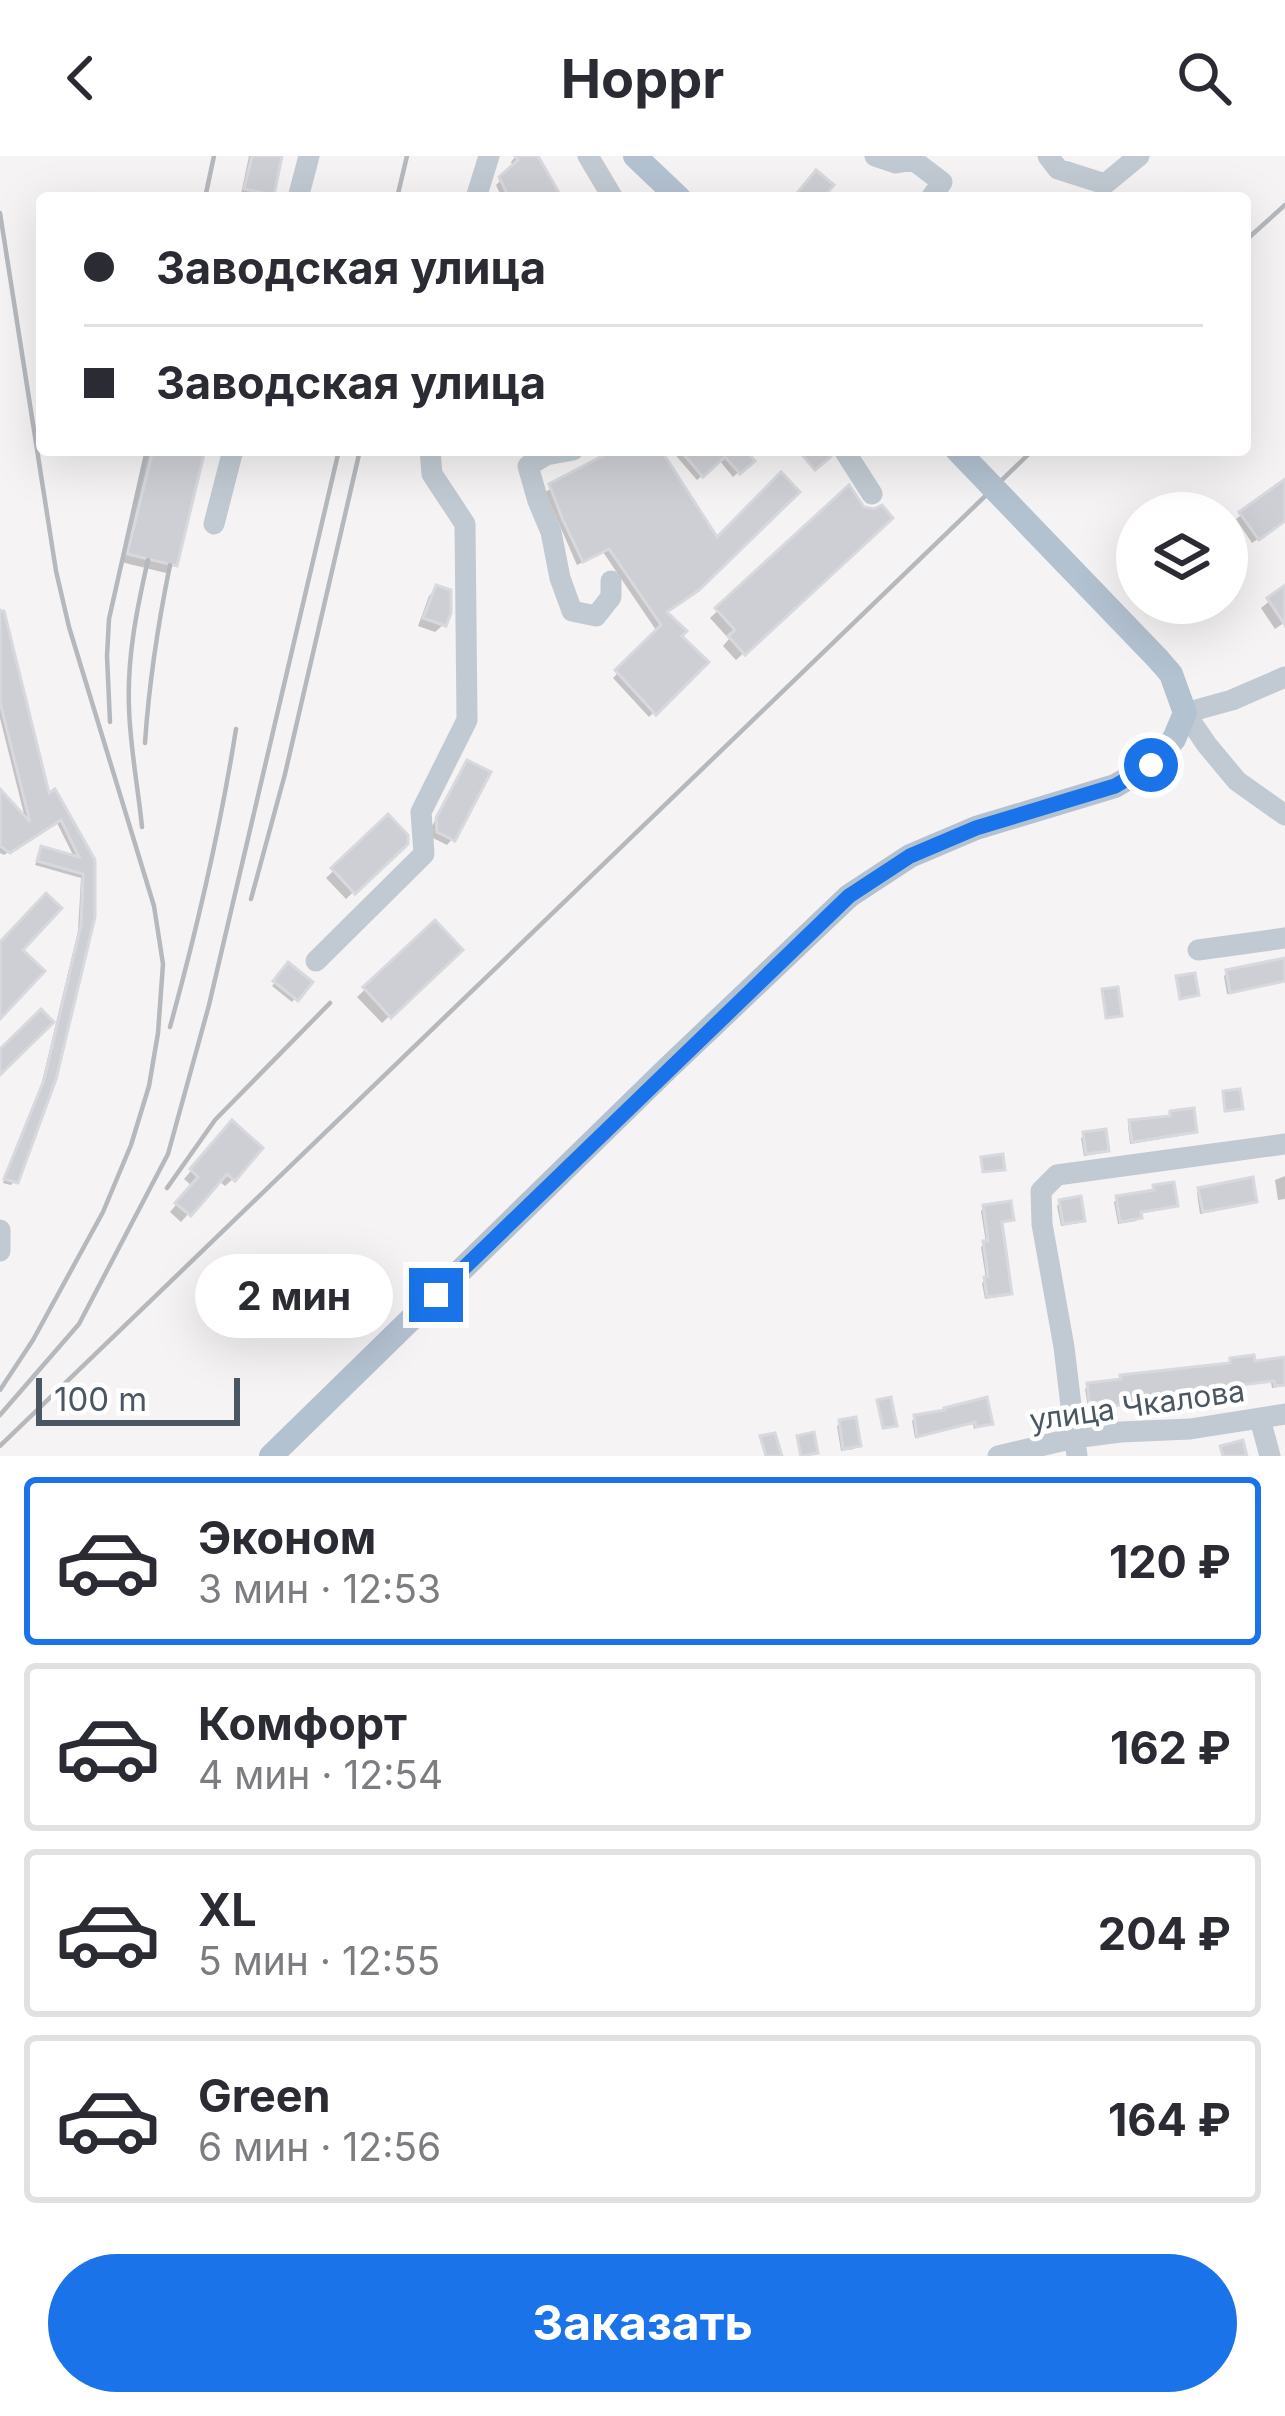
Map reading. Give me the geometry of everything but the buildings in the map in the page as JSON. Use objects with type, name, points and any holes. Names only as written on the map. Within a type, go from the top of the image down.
[{"type":"main road","points":[[634,156],[673,192]]},
{"type":"main road","points":[[271,1456],[849,896],[910,856],[976,828],[1115,786],[1151,765],[1174,739],[1186,712],[1171,674],[963,456]]},
{"type":"street","points":[[300,192],[309,156]]},
{"type":"street","points":[[478,192],[490,156]]},
{"type":"street","points":[[490,156],[491,192]]},
{"type":"street","points":[[588,156],[609,192]]},
{"type":"street","points":[[875,156],[896,163],[913,160],[941,182],[935,192]]},
{"type":"street","points":[[1048,156],[1058,169],[1105,184],[1139,156]]},
{"type":"street","points":[[214,524],[231,456]]},
{"type":"street","points":[[316,961],[424,854],[421,812],[467,720],[465,524],[432,474],[430,456]]},
{"type":"street","points":[[544,456],[528,466],[572,611],[596,616],[610,597],[611,581]]},
{"type":"street","points":[[848,456],[872,494]]},
{"type":"street","points":[[1285,677],[1232,700],[1186,712],[1237,782],[1285,815]]},
{"type":"street","points":[[1198,950],[1285,938]]},
{"type":"street","points":[[1075,1447],[1041,1191],[1058,1175],[1285,1144]]},
{"type":"street","points":[[0,1230],[0,1251]]},
{"type":"street","name":"улица Чкалова","points":[[998,1456],[1075,1447],[1120,1432],[1190,1429],[1285,1414]]},
{"type":"street","points":[[1260,1419],[1270,1456]]},
{"type":"railway","points":[[206,192],[214,156]]},
{"type":"railway","points":[[398,192],[407,156]]},
{"type":"railway","points":[[1251,236],[1285,205]]},
{"type":"railway","points":[[0,213],[36,443]]},
{"type":"railway","points":[[0,1390],[103,1212],[131,1145],[149,1086],[163,964],[154,906],[69,627],[38,456]]},
{"type":"railway","points":[[110,722],[109,619],[146,456]]},
{"type":"railway","points":[[0,1415],[79,1324],[168,1154],[209,1005],[338,456]]},
{"type":"railway","points":[[251,899],[359,456]]},
{"type":"railway","points":[[0,1446],[1027,456]]},
{"type":"railway","points":[[142,827],[129,688],[148,560]]},
{"type":"railway","points":[[145,743],[170,565]]},
{"type":"railway","points":[[170,1027],[207,879],[236,729]]},
{"type":"railway","points":[[167,1188],[215,1120],[330,1003]]},
{"type":"route","points":[[436,1295],[849,896],[910,856],[976,828],[1115,786],[1151,765]]}]
